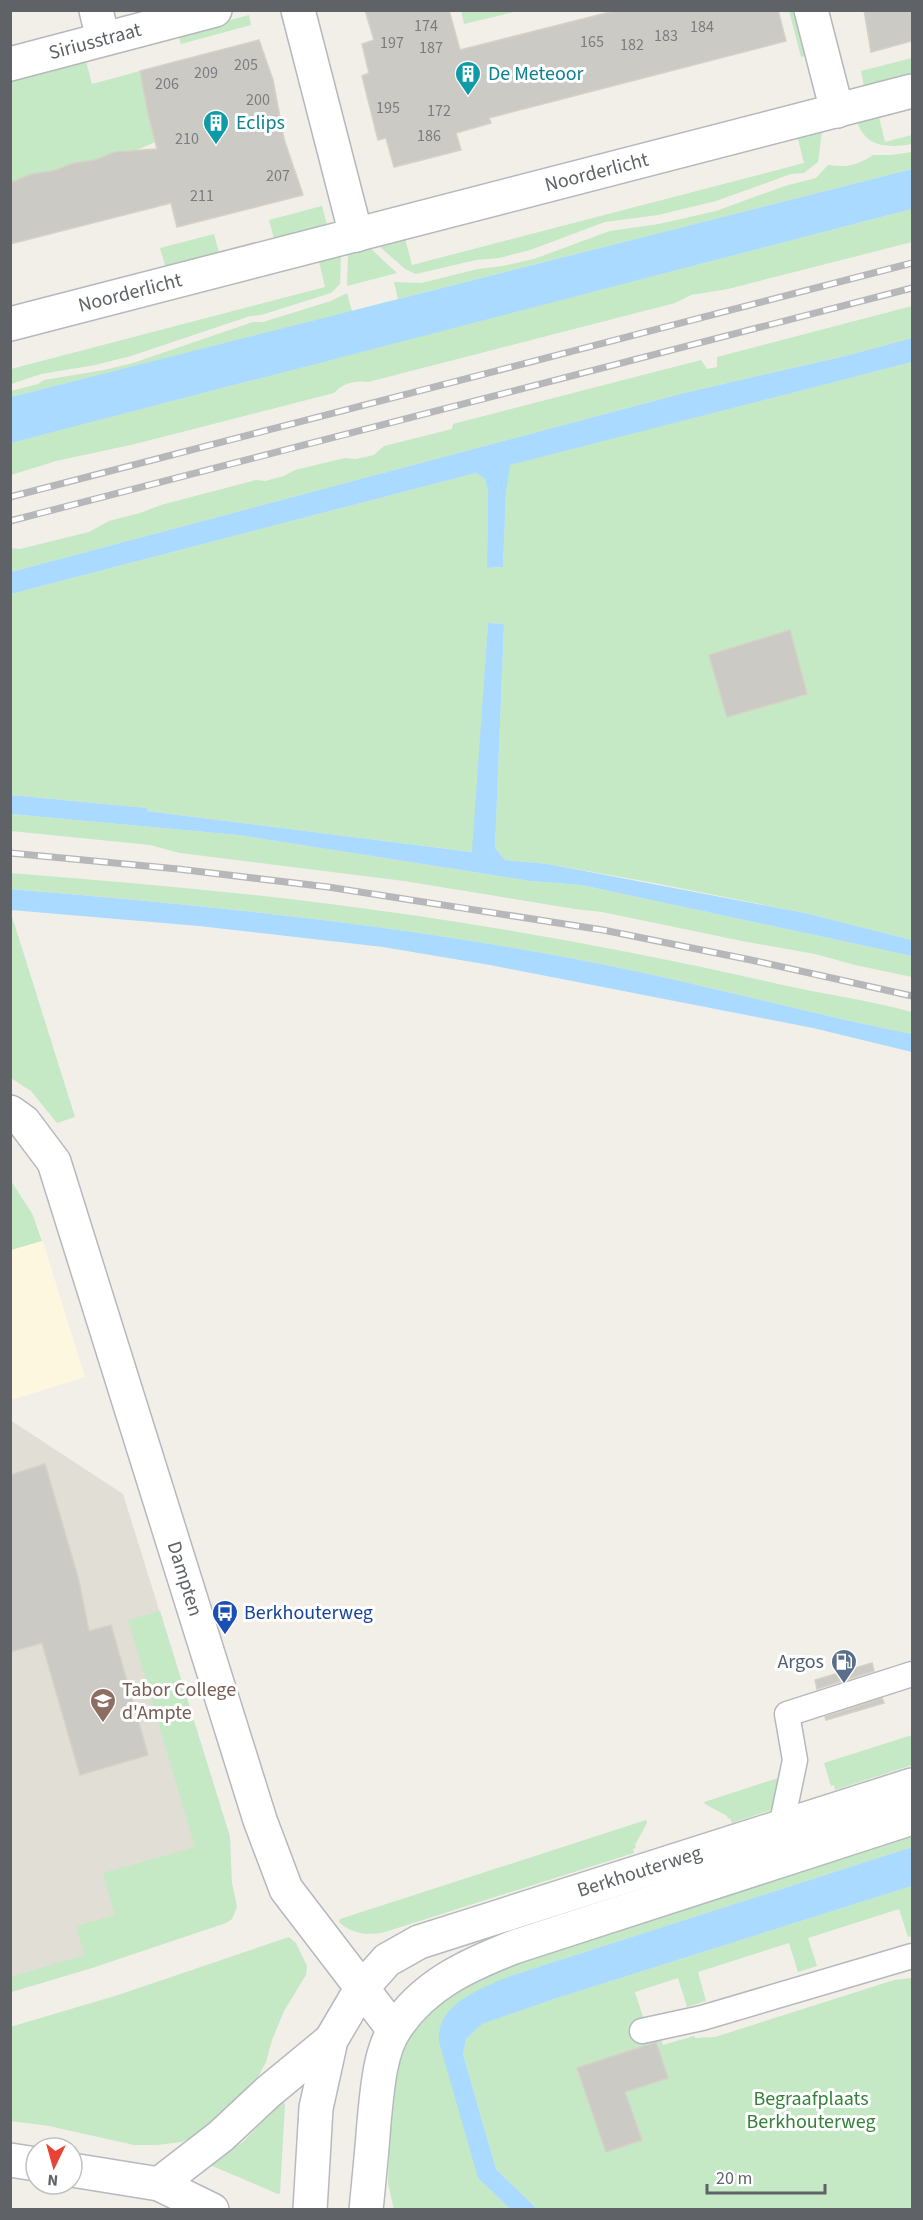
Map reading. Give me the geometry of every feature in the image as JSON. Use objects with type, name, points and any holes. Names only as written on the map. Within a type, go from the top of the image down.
[{"type":"street","name":"Siriusstraat","points":[[10,64],[100,25],[215,10]]},
{"type":"street","points":[[298,10],[356,235]]},
{"type":"street","points":[[811,10],[837,111]]},
{"type":"street","name":"Noorderlicht","points":[[10,324],[912,91]]},
{"type":"street","name":"Dampten","points":[[10,1112],[24,1122],[54,1162],[257,1810],[286,1889],[394,2030]]},
{"type":"street","name":"Berkhouterweg","points":[[309,2210],[316,2108],[331,2040],[361,1989],[387,1960],[419,1942],[912,1785]]},
{"type":"street","name":"Berkhouterweg","points":[[366,2210],[379,2072],[394,2030],[415,2004],[444,1979],[476,1962],[514,1947],[912,1818]]},
{"type":"street","points":[[159,2184],[221,2136],[268,2092],[331,2040]]},
{"type":"street","points":[[84,2172],[159,2184],[212,2210]]},
{"type":"lane","points":[[781,1827],[795,1760],[787,1714],[912,1674]]},
{"type":"lane","points":[[642,2031],[702,2018],[912,1956]]},
{"type":"shaded area","points":[[10,1181],[33,1215],[39,1229],[85,1377],[11,1400]]},
{"type":"shaded area","name":"Tabor College d'Ampte","points":[[10,1420],[123,1494],[230,1837],[196,1847],[95,1967],[11,1992]]},
{"type":"green space","points":[[461,10],[518,10],[518,11],[464,24]]},
{"type":"green space","points":[[789,11],[797,11],[809,55],[801,57]]},
{"type":"green space","points":[[249,15],[251,25],[181,44],[178,34]]},
{"type":"green space","points":[[85,58],[92,84],[140,71],[155,142],[137,150],[115,152],[95,160],[32,174],[11,183],[11,77]]},
{"type":"green space","points":[[912,58],[912,73],[864,86],[861,71]]},
{"type":"green space","points":[[878,113],[885,142],[912,135],[912,144],[887,146],[866,137],[857,122]]},
{"type":"green space","points":[[822,131],[818,162],[804,173],[791,174],[716,201],[658,215],[605,222],[530,250],[416,274],[405,269],[379,246],[396,241],[404,235],[412,265],[804,163],[797,135]]},
{"type":"green space","points":[[912,152],[912,169],[398,299],[394,282],[421,283],[478,269],[534,259],[610,231],[659,224],[716,211],[785,186],[816,178],[828,165],[846,166],[873,155]]},
{"type":"green space","points":[[322,206],[327,225],[274,239],[269,220]]},
{"type":"green space","points":[[912,209],[912,242],[728,289],[691,295],[675,303],[368,382],[350,383],[334,393],[135,444],[56,461],[11,475],[10,443]]},
{"type":"green space","points":[[214,234],[219,253],[166,268],[160,248]]},
{"type":"green space","points":[[370,248],[397,273],[347,286],[348,254]]},
{"type":"green space","points":[[341,255],[340,284],[331,293],[261,315],[250,316],[131,356],[41,374],[11,384],[11,369],[325,287],[318,258],[328,259]]},
{"type":"green space","points":[[347,293],[352,311],[11,397],[11,391],[38,384],[44,380],[133,363],[253,322],[263,322],[331,301]]},
{"type":"green space","points":[[912,306],[912,338],[684,393],[11,572],[11,548],[20,549],[89,532],[109,521],[161,505],[256,480],[265,481],[284,476],[295,470],[345,458],[356,459],[374,455],[384,446],[452,429],[453,424],[701,360],[707,369],[717,367],[717,357]]},
{"type":"green space","points":[[912,362],[912,940],[805,913],[649,882],[548,864],[505,860],[495,848],[504,624],[488,623],[473,852],[147,811],[146,808],[11,795],[11,594],[476,473],[485,479],[488,491],[487,568],[503,567],[509,465]]},
{"type":"green space","points":[[11,814],[238,835],[530,881],[581,885],[912,956],[912,977],[815,954],[602,912],[404,881],[180,853],[150,845],[11,831]]},
{"type":"green space","points":[[10,873],[290,899],[387,911],[555,938],[912,1012],[912,1034],[623,968],[510,947],[297,917],[11,889]]},
{"type":"green space","points":[[10,910],[75,1117],[57,1123],[31,1091],[11,1078]]},
{"type":"green space","points":[[11,1181],[33,1215],[42,1241],[11,1250]]},
{"type":"green space","points":[[160,1611],[230,1837],[232,1883],[237,1907],[232,1919],[226,1923],[95,1967],[11,1992],[11,1977],[84,1955],[76,1926],[115,1915],[103,1873],[195,1847],[128,1620]]},
{"type":"green space","points":[[912,1735],[912,1765],[835,1790],[834,1785],[831,1786],[824,1763]]},
{"type":"green space","points":[[784,1776],[776,1804],[773,1804],[774,1809],[732,1823],[730,1818],[728,1819],[727,1816],[704,1802]]},
{"type":"green space","points":[[646,1820],[647,1823],[635,1845],[636,1848],[633,1849],[634,1853],[385,1932],[360,1933],[339,1922],[340,1919]]},
{"type":"green space","points":[[912,1831],[912,1847],[510,1976],[461,2000],[467,2137],[478,2178],[510,2209],[394,2210],[388,2183],[391,2092],[399,2059],[413,2030],[465,1980]]},
{"type":"green space","name":"Begraafplaats Berkhouterweg","points":[[912,1886],[912,1936],[908,1937],[899,1909],[808,1938],[817,1966],[798,1972],[789,1943],[698,1972],[706,2001],[687,2007],[678,1978],[635,1992],[644,2020],[660,2036],[663,2045],[694,2036],[695,2038],[715,2037],[894,1980],[912,1978],[912,2209],[537,2209],[496,2169],[463,2054],[466,2039],[481,2024]]},
{"type":"green space","points":[[289,1937],[296,1943],[307,1966],[306,1975],[284,2011],[266,2062],[249,2094],[200,2135],[181,2142],[134,2145],[49,2126],[11,2121],[10,2027],[115,1996]]},
{"type":"green space","points":[[282,2102],[285,2104],[280,2193],[210,2165],[244,2141]]},
{"type":"water","points":[[912,169],[912,209],[11,443],[11,397]]},
{"type":"water","points":[[912,338],[912,362],[510,465],[506,492],[503,567],[487,568],[488,491],[485,479],[476,473],[11,594],[11,572],[684,393]]},
{"type":"water","points":[[488,623],[504,624],[495,848],[505,860],[548,864],[805,913],[912,940],[912,956],[581,885],[530,881],[238,835],[11,814],[11,795],[147,808],[147,811],[472,852]]},
{"type":"water","points":[[10,889],[297,917],[510,947],[664,977],[912,1034],[912,1052],[813,1028],[490,965],[383,947],[199,926],[11,910]]},
{"type":"water","points":[[912,1847],[912,1886],[554,1999],[482,2024],[466,2039],[463,2054],[496,2169],[537,2209],[510,2209],[478,2178],[439,2042],[440,2028],[452,2007],[474,1992],[510,1976]]},
{"type":"building","name":"De Meteoor","points":[[365,10],[449,10],[460,50],[618,10],[778,10],[786,41],[489,118],[491,123],[456,133],[461,150],[394,167],[386,138],[378,140],[362,76],[369,73],[362,44],[374,40]]},
{"type":"building","points":[[864,10],[912,10],[912,41],[871,52]]},
{"type":"building","name":"Eclips","points":[[259,40],[273,80],[284,139],[303,195],[177,227],[171,203],[10,244],[10,183],[32,174],[95,160],[115,152],[157,149],[140,71]]},
{"type":"building","points":[[790,630],[807,694],[727,717],[709,655]]},
{"type":"building","points":[[45,1464],[79,1581],[89,1631],[111,1625],[148,1755],[80,1775],[42,1643],[10,1652],[10,1475]]},
{"type":"building","points":[[872,1663],[874,1671],[817,1689],[815,1680]]},
{"type":"building","points":[[882,1698],[884,1703],[826,1720],[825,1717]]},
{"type":"building","points":[[656,2042],[668,2078],[625,2092],[642,2140],[606,2152],[577,2068]]},
{"type":"railway","points":[[10,497],[912,263]]},
{"type":"railway","points":[[10,521],[912,288]]},
{"type":"railway","points":[[10,853],[178,869],[328,887],[603,930],[912,996]]},
{"type":"place","name":"De Meteoor","points":[[468,97]]},
{"type":"place","name":"Eclips","points":[[216,146]]},
{"type":"place","name":"Berkhouterweg","points":[[225,1636]]},
{"type":"place","name":"Argos","points":[[844,1685]]},
{"type":"place","name":"Tabor College d'Ampte","points":[[103,1724]]}]
